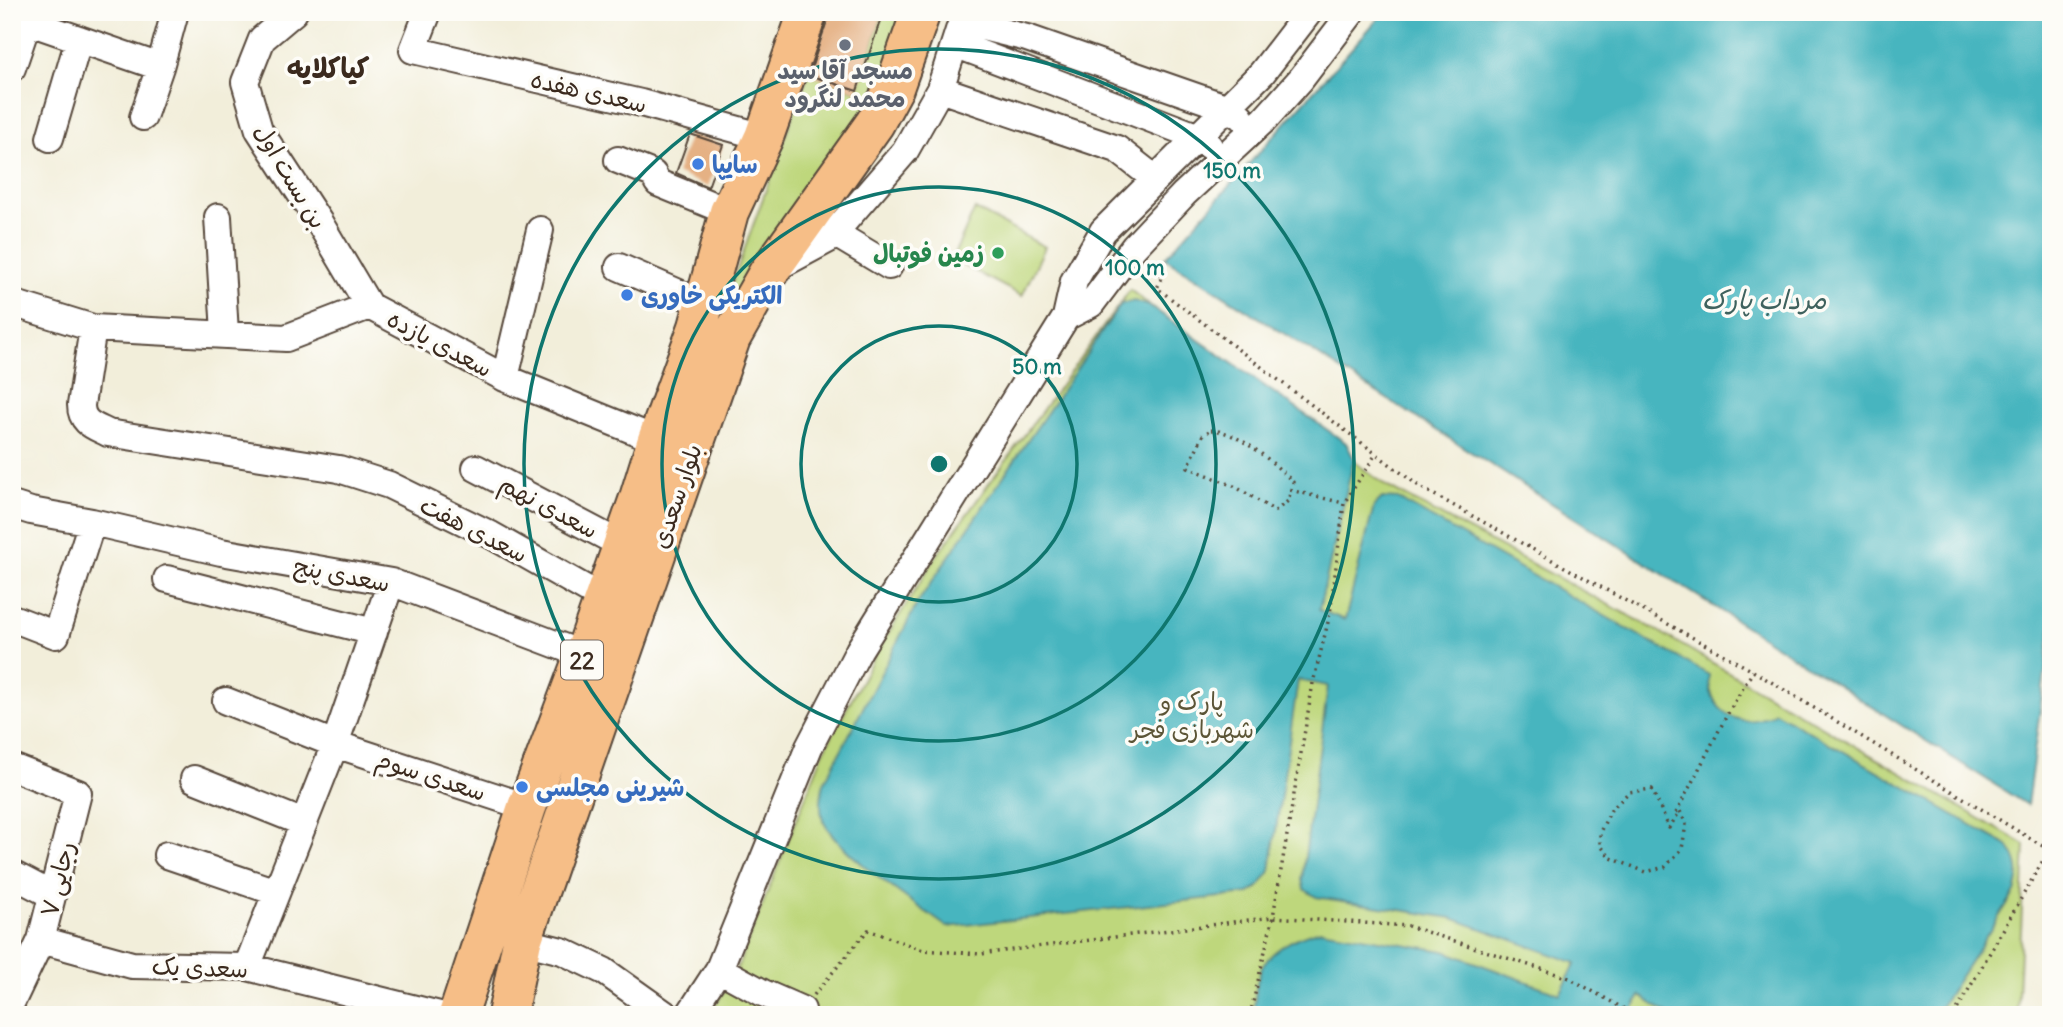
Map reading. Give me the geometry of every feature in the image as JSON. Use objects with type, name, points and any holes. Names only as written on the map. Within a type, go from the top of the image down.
[{"type":"highway","name":"بلوار سعدی","points":[[458,1015],[527,807],[604,599],[704,304],[729,212],[764,137],[808,12]]},
{"type":"highway","name":"بلوار سعدی","points":[[507,1015],[522,941],[731,338],[768,273],[863,144],[894,88],[921,12]]},
{"type":"street","points":[[143,117],[175,12]]},
{"type":"street","name":"بن بست اول","points":[[294,12],[262,39],[244,82],[259,130],[319,222],[369,306]]},
{"type":"street","name":"سعدی هفده","points":[[428,12],[413,50],[640,103],[764,137]]},
{"type":"street","points":[[689,1015],[719,969],[808,747],[859,650],[1066,317],[1074,281],[1103,231],[1262,73],[1309,12]]},
{"type":"street","points":[[1066,317],[1091,304],[1134,247],[1301,79],[1352,12]]},
{"type":"street","points":[[12,68],[24,17],[160,67]]},
{"type":"street","points":[[768,273],[829,239],[905,151],[940,89],[960,26]]},
{"type":"street","points":[[960,26],[1027,38],[1228,108],[1256,127]]},
{"type":"street","points":[[960,26],[1196,136],[1225,158]]},
{"type":"street","points":[[50,138],[79,39]]},
{"type":"street","points":[[940,89],[1117,149],[1154,178]]},
{"type":"street","points":[[618,160],[653,174],[658,183],[729,212]]},
{"type":"street","points":[[218,218],[225,334]]},
{"type":"street","points":[[505,378],[540,230]]},
{"type":"street","points":[[834,233],[889,266]]},
{"type":"street","points":[[619,267],[704,304]]},
{"type":"street","name":"سعدی یازده","points":[[12,303],[93,328],[286,338],[369,306],[505,378],[657,440]]},
{"type":"street","name":"سعدی هفت","points":[[93,328],[81,405],[81,415],[85,422],[108,433],[339,469],[388,485],[491,536],[604,599]]},
{"type":"street","name":"سعدی نهم","points":[[476,468],[622,545]]},
{"type":"street","name":"سعدی پنج","points":[[12,505],[221,552],[391,582],[584,655]]},
{"type":"street","points":[[12,618],[56,635],[92,522]]},
{"type":"street","points":[[167,579],[374,632]]},
{"type":"street","points":[[247,967],[335,744],[391,582]]},
{"type":"street","name":"سعدی سوم","points":[[226,702],[335,744],[527,807]]},
{"type":"street","name":"رجایی ۷","points":[[12,767],[78,793],[41,940],[19,975],[12,1001]]},
{"type":"street","points":[[194,779],[304,823]]},
{"type":"street","points":[[167,855],[276,892]]},
{"type":"street","points":[[12,874],[52,895]]},
{"type":"street","name":"سعدی یک","points":[[41,940],[132,965],[247,967],[440,1015]]},
{"type":"street","points":[[522,941],[562,951],[604,971],[666,1015]]},
{"type":"street","points":[[719,969],[802,1010]]},
{"type":"path","points":[[1134,247],[1144,262],[1163,276],[1157,288],[1420,486],[1753,671],[2050,851],[1954,1015]]},
{"type":"path","points":[[1211,430],[1224,430],[1274,463],[1293,482],[1290,490],[1288,501],[1275,511],[1236,487],[1188,467],[1203,435],[1211,430]]},
{"type":"path","points":[[1250,1015],[1273,917],[1313,683],[1330,614],[1344,503],[1376,454]]},
{"type":"path","points":[[1290,490],[1344,503]]},
{"type":"path","points":[[1669,828],[1727,715],[1753,671]]},
{"type":"path","points":[[1652,789],[1669,828],[1680,811],[1686,824],[1682,849],[1665,867],[1646,872],[1611,858],[1601,845],[1600,832],[1611,810],[1629,792],[1652,789]]},
{"type":"path","points":[[802,1010],[868,930],[923,950],[980,954],[1273,917],[1408,926],[1569,978],[1633,1014]]},
{"type":"green space","points":[[883,12],[909,12],[886,79],[718,322],[808,74],[857,91]]},
{"type":"green space","name":"زمین فوتبال","points":[[975,209],[1045,247],[1022,296],[952,259]]},
{"type":"green space","name":"پارک و شهربازی فجر","points":[[1130,290],[1386,486],[1658,631],[2025,845],[2017,1015],[709,1015],[734,976],[823,753],[876,653],[935,558]]},
{"type":"water","name":"مرداب پارک","points":[[1384,12],[2051,12],[2051,629],[2027,805],[1165,258]]},
{"type":"water","name":"پارک و شهربازی فجر","points":[[1134,301],[1150,306],[1346,443],[1354,459],[1319,610],[1345,620],[1374,506],[1382,498],[1398,499],[1709,675],[1714,700],[1730,716],[1751,720],[1775,712],[2008,846],[2018,868],[2015,892],[1935,1015],[1670,1015],[1640,996],[1630,1015],[1253,1015],[1259,975],[1269,958],[1293,940],[1321,930],[1444,951],[1560,994],[1576,963],[1452,918],[1316,897],[1304,889],[1302,879],[1328,686],[1298,680],[1270,871],[1261,885],[1248,894],[947,927],[860,862],[831,833],[823,820],[821,802],[824,783],[918,602],[1121,304]]},
{"type":"building","name":"مسجد آقا سید محمد لنگرود","points":[[830,12],[883,12],[857,91],[809,75]]},
{"type":"building","name":"سایپا","points":[[690,134],[723,145],[708,187],[676,173]]},
{"type":"place","name":"مسجد آقا سید محمد لنگرود","points":[[845,45]]},
{"type":"place","name":"سایپا","points":[[698,164]]},
{"type":"place","name":"زمین فوتبال","points":[[998,253]]},
{"type":"place","name":"الکتریکی خاوری","points":[[627,295]]},
{"type":"place","name":"شیرینی مجلسی","points":[[522,787]]},
{"type":"district","name":"کیاکلایه","points":[[328,68]]}]
